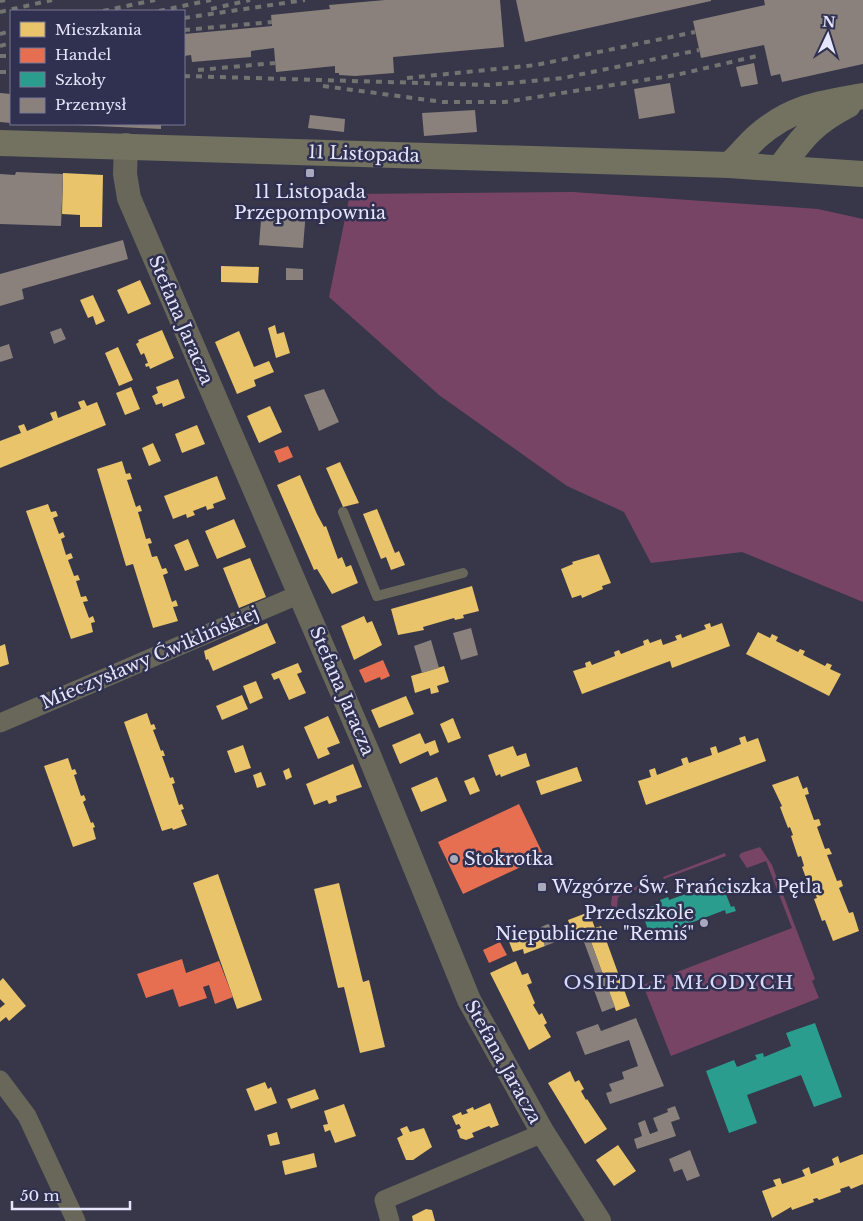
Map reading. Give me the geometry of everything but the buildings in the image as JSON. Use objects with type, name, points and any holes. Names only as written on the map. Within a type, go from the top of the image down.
[{"type":"main road","points":[[729,165],[759,134],[791,112],[807,106],[863,97]]},
{"type":"main road","points":[[770,128],[773,155],[780,168],[808,131],[831,114],[863,97]]},
{"type":"main road","name":"11 Listopada","points":[[0,143],[126,145],[729,165],[863,174]]},
{"type":"street","name":"Stefana Jaracza","points":[[126,145],[125,174],[129,198],[369,755],[469,1000],[543,1133],[599,1221]]},
{"type":"street","name":"Mieczysławy Ćwiklińskiej","points":[[0,723],[300,594]]},
{"type":"street","points":[[0,1080],[27,1116],[76,1221]]},
{"type":"street","points":[[390,1221],[384,1200],[543,1133]]},
{"type":"lane","points":[[343,512],[377,596],[463,573]]},
{"type":"shaded area","points":[[573,192],[818,209],[863,219],[863,602],[742,552],[651,563],[624,512],[567,486],[439,395],[329,297],[350,194]]},
{"type":"shaded area","points":[[760,847],[772,865],[815,979],[812,981],[819,998],[671,1056],[643,985],[792,928],[766,861],[747,868],[739,856],[741,853]]},
{"type":"shaded area","points":[[725,853],[726,856],[664,879],[663,877]]},
{"type":"shaded area","points":[[653,880],[654,883],[618,897],[616,917],[611,904],[612,896]]},
{"type":"railway","points":[[0,1],[5,0]]},
{"type":"railway","points":[[0,12],[52,0]]},
{"type":"railway","points":[[108,10],[155,0]]},
{"type":"railway","points":[[164,10],[211,0]]},
{"type":"railway","points":[[211,9],[250,0]]},
{"type":"railway","points":[[185,18],[305,0]]},
{"type":"railway","points":[[185,30],[272,22]]},
{"type":"railway","points":[[0,34],[10,31]]},
{"type":"railway","points":[[407,78],[536,65],[695,32]]},
{"type":"railway","points":[[0,46],[10,43]]},
{"type":"railway","points":[[185,76],[489,85],[563,78],[699,50]]},
{"type":"railway","points":[[0,56],[10,56]]},
{"type":"railway","points":[[323,86],[443,102],[505,102],[676,75],[757,56]]},
{"type":"railway","points":[[198,70],[275,63]]},
{"type":"railway","points":[[0,72],[10,72]]},
{"type":"place","name":"11 Listopada Przepompownia","points":[[310,173]]},
{"type":"place","name":"Stokrotka","points":[[454,859]]},
{"type":"place","name":"Wzgórze Św. Frańciszka Pętla","points":[[542,887]]},
{"type":"place","name":"Przedszkole Niepubliczne \"Remiś\"","points":[[704,923]]},
{"type":"district","name":"OSIEDLE MŁODYCH","points":[[679,982]]}]
